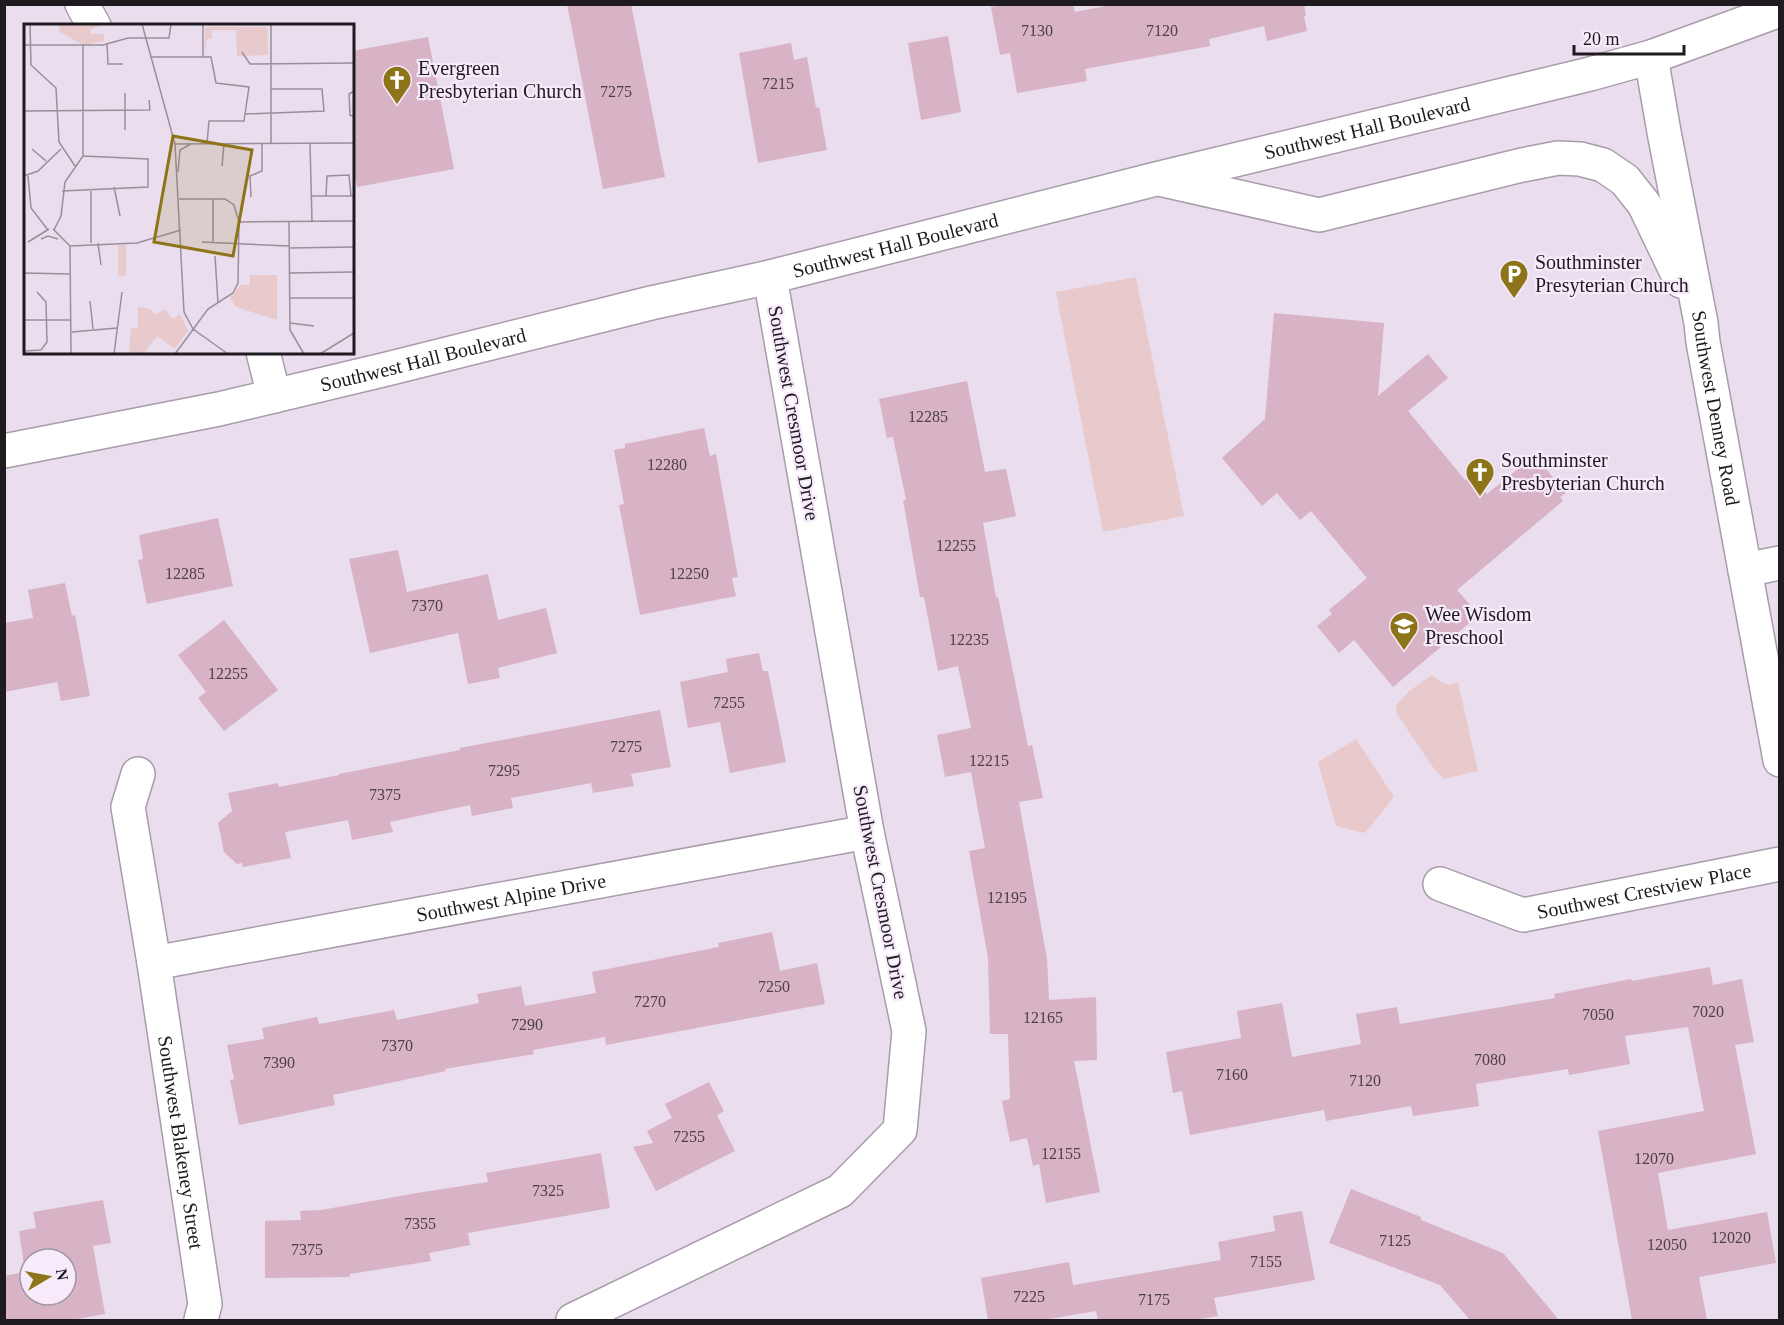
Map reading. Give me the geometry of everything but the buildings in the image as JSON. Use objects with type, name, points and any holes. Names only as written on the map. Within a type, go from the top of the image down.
[{"type":"street","points":[[82,4],[93,24]]},
{"type":"street","name":"Southwest Hall Boulevard","points":[[4,451],[274,396],[651,303],[770,277],[1156,179],[1590,74],[1651,57],[1779,10]]},
{"type":"street","name":"Southwest Denney Road","points":[[1651,57],[1779,760]]},
{"type":"street","points":[[1156,179],[1319,215],[1558,158],[1580,159],[1603,165],[1625,180],[1644,204],[1701,323]]},
{"type":"street","name":"Southwest Cresmoor Drive","points":[[573,1320],[840,1191],[900,1130],[909,1031],[867,832],[770,277]]},
{"type":"street","points":[[264,354],[274,396]]},
{"type":"street","points":[[1745,570],[1779,563]]},
{"type":"street","name":"Southwest Blakeney Street","points":[[138,774],[128,807],[154,963],[205,1304],[201,1320]]},
{"type":"street","name":"Southwest Alpine Drive","points":[[154,963],[867,832]]},
{"type":"street","name":"Southwest Crestview Place","points":[[1440,884],[1524,915],[1779,864]]},
{"type":"shaded area","points":[[1136,277],[1184,516],[1103,532],[1056,292]]},
{"type":"shaded area","points":[[1432,675],[1447,684],[1458,682],[1478,771],[1444,779],[1432,766],[1397,714],[1396,706],[1408,692]]},
{"type":"shaded area","points":[[1356,739],[1394,797],[1365,833],[1336,826],[1318,762]]},
{"type":"place","name":"Evergreen Presbyterian Church","points":[[397,106]]},
{"type":"place","name":"Southminster Presyterian Church","points":[[1514,300]]},
{"type":"place","name":"Southminster Presbyterian Church","points":[[1480,498]]},
{"type":"place","name":"Wee Wisdom Preschool","points":[[1404,652]]}]
